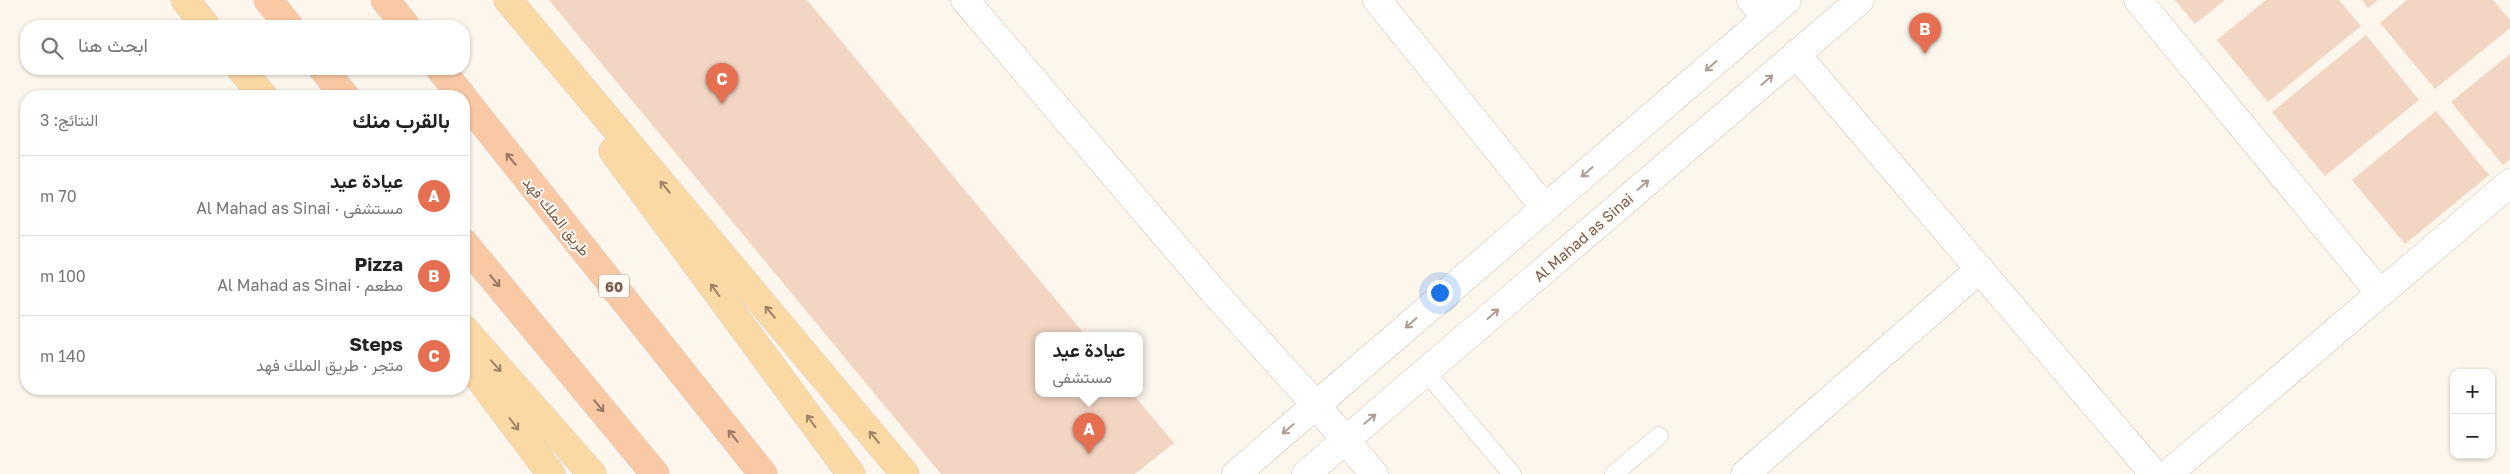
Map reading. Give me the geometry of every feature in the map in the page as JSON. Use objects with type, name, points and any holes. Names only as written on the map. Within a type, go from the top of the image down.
[{"type":"highway","points":[[268,0],[284,20]]},
{"type":"highway","points":[[385,0],[401,20]]},
{"type":"highway","points":[[328,75],[340,90]]},
{"type":"highway","name":"طريق الملك فهد","points":[[445,75],[457,90]]},
{"type":"highway","name":"طريق الملك فهد","points":[[470,107],[764,474]]},
{"type":"highway","points":[[470,250],[655,474]]},
{"type":"main road","points":[[185,0],[201,20]]},
{"type":"main road","points":[[502,0],[851,474]]},
{"type":"main road","points":[[508,0],[905,474]]},
{"type":"main road","points":[[246,75],[258,90]]},
{"type":"main road","points":[[470,336],[592,474]]},
{"type":"main road","points":[[470,366],[551,474]]},
{"type":"street","points":[[965,0],[1213,291],[1316,405],[1374,474]]},
{"type":"street","points":[[1377,0],[1545,208]]},
{"type":"street","points":[[1236,474],[1545,208],[1759,9],[1787,0]]},
{"type":"street","name":"Al Mahad as Sinai","points":[[1306,474],[1860,0]]},
{"type":"street","points":[[2138,0],[2380,293]]},
{"type":"street","points":[[1796,54],[2154,474]]},
{"type":"street","points":[[2168,474],[2510,183]]},
{"type":"street","points":[[1745,474],[1980,269]]},
{"type":"lane","points":[[1426,372],[1512,474]]},
{"type":"lane","points":[[1614,474],[1659,436]]},
{"type":"building","points":[[549,0],[807,0],[1083,332],[1035,332],[1035,397],[1135,397],[1174,443],[1135,474],[941,474]]},
{"type":"building","points":[[2175,0],[2225,0],[2195,24]]},
{"type":"building","points":[[2266,0],[2339,0],[2361,26],[2268,102],[2217,40]]},
{"type":"building","points":[[2362,0],[2378,0],[2368,8]]},
{"type":"building","points":[[2407,0],[2493,0],[2510,20],[2510,28],[2435,89],[2380,23]]},
{"type":"building","points":[[2366,35],[2419,100],[2325,176],[2272,112]]},
{"type":"building","points":[[2510,54],[2510,159],[2503,165],[2451,102]]},
{"type":"building","points":[[2436,111],[2489,175],[2405,244],[2352,180]]},
{"type":"place","name":"Pizza","points":[[1925,54]]},
{"type":"place","name":"Steps","points":[[722,104]]},
{"type":"place","name":"عيادة عيد","points":[[1089,454]]}]
